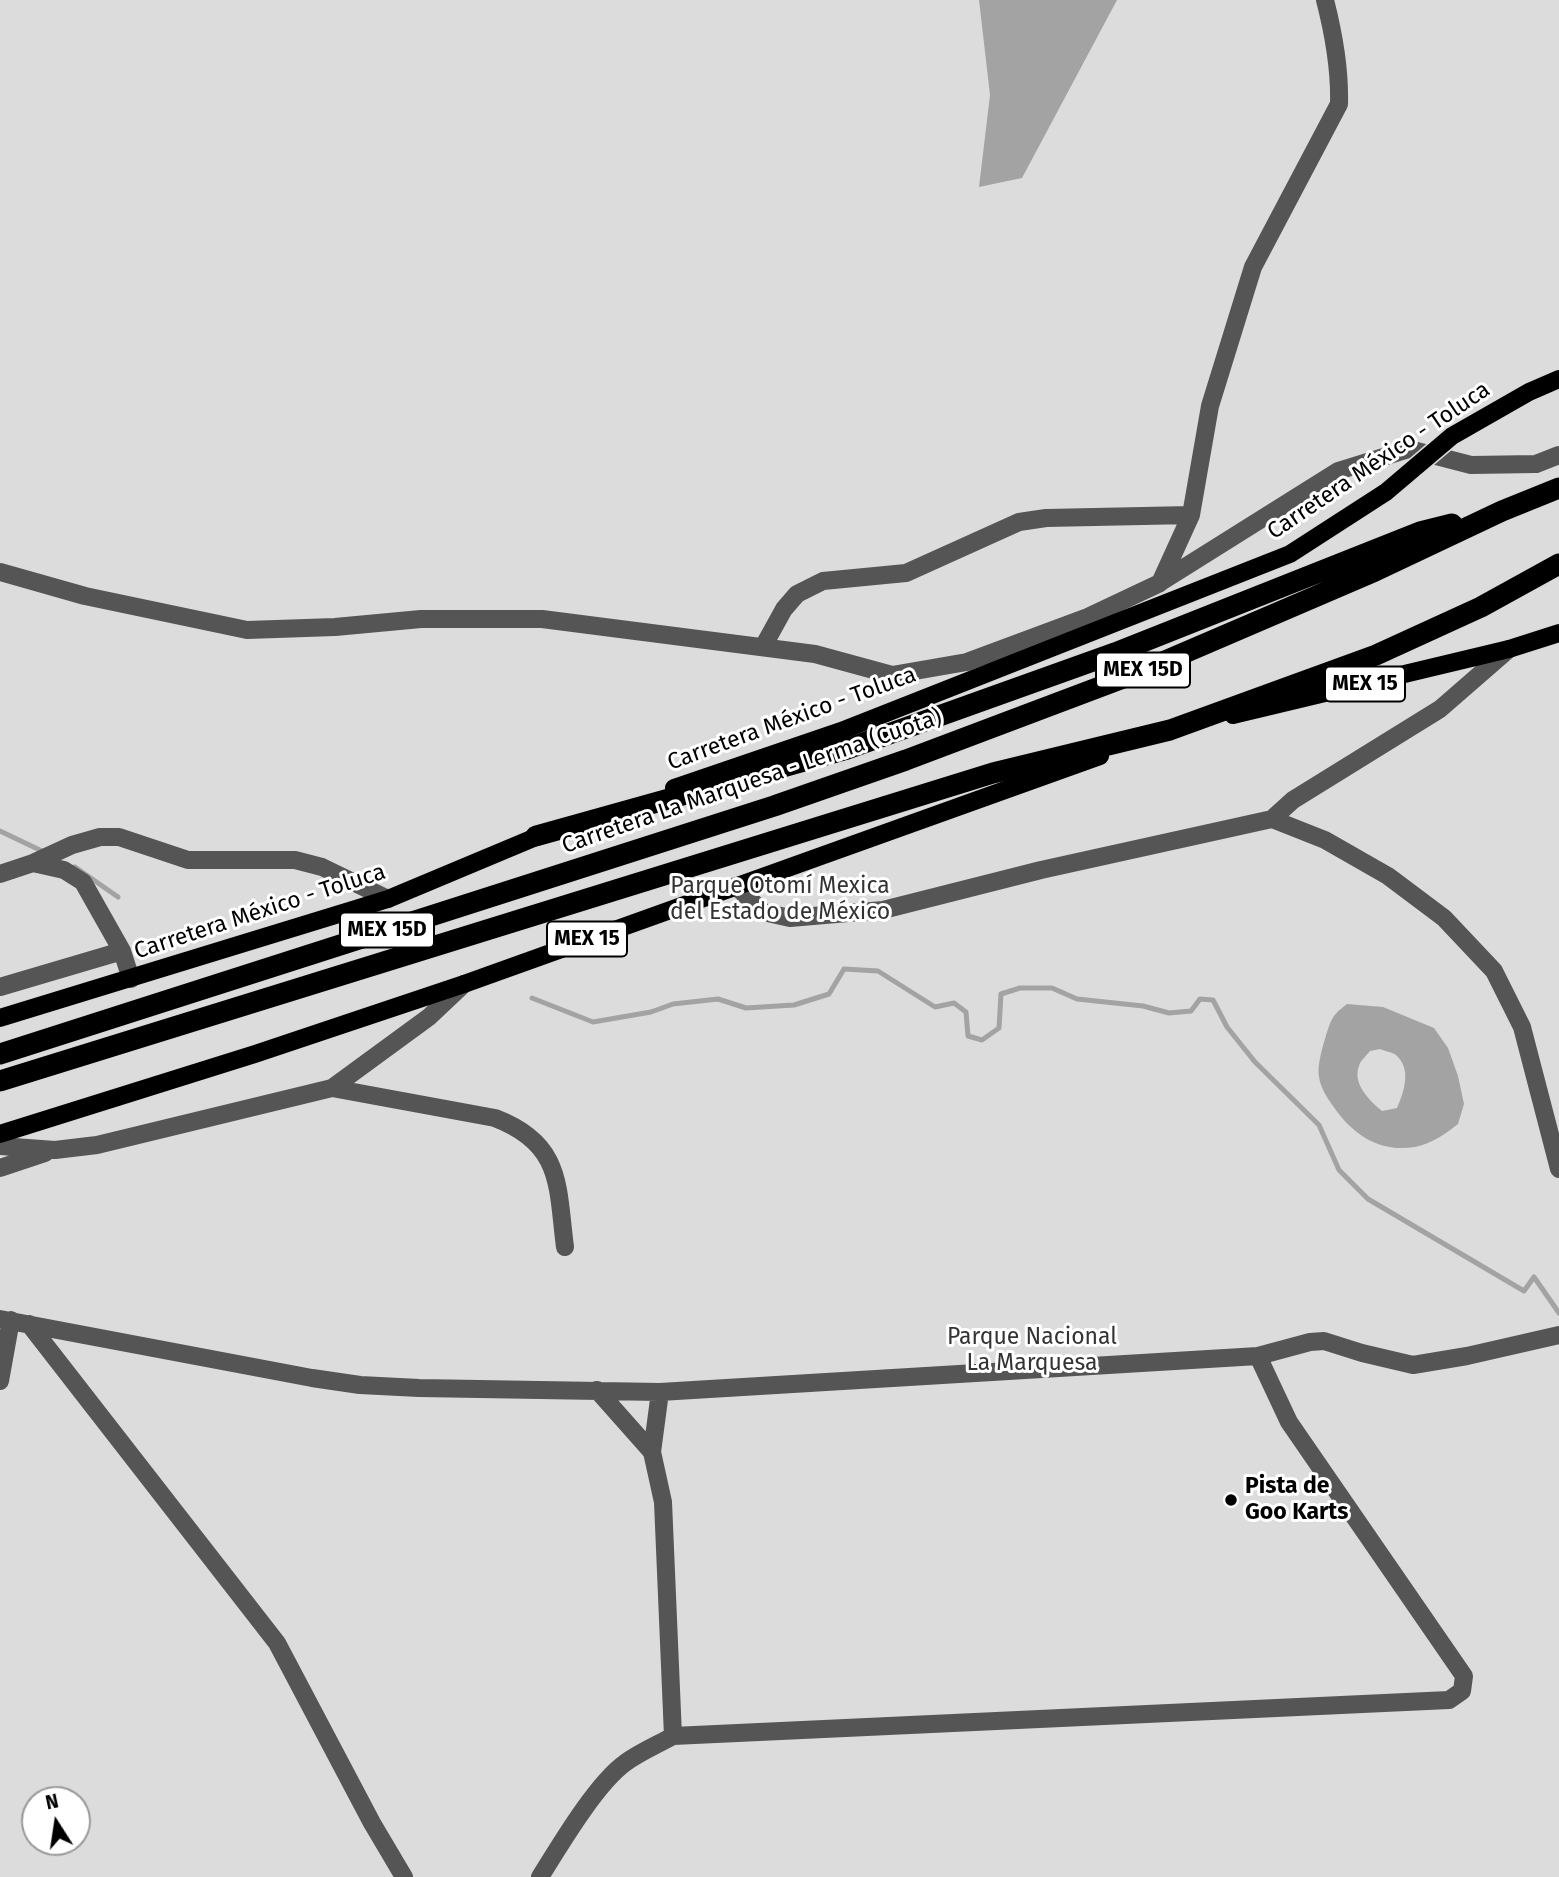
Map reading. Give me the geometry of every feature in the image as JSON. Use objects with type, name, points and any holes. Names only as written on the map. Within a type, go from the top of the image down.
[{"type":"highway","name":"MEX 15D","points":[[1502,511],[1559,488]]},
{"type":"highway","points":[[536,836],[844,750],[1115,653],[1420,533],[1502,511]]},
{"type":"highway","name":"Carretera La Marquesa - Lerma (Cuota)","points":[[0,1054],[775,806],[906,760],[1142,671],[1376,571],[1502,511]]},
{"type":"highway","name":"MEX 15D","points":[[0,1081],[993,773],[1170,730],[1376,655],[1481,607],[1559,564]]},
{"type":"main road","name":"Carretera México - Toluca","points":[[0,1018],[388,899],[536,836],[841,730],[1290,554],[1386,492],[1452,436],[1529,392],[1559,379]]},
{"type":"main road","name":"MEX 15","points":[[0,1134],[255,1054],[464,984],[1170,730],[1509,649],[1559,633]]},
{"type":"street","points":[[1148,611],[1191,515],[1210,405],[1253,267],[1339,104],[1340,75],[1336,44],[1325,0]]},
{"type":"street","points":[[0,572],[85,596],[247,630],[335,627],[421,618],[542,619],[815,654],[892,674],[967,662],[1088,617],[1160,583],[1338,471],[1349,467],[1409,449],[1471,465],[1536,464],[1559,455]]},
{"type":"street","points":[[763,647],[784,609],[797,594],[823,581],[906,573],[1019,522],[1046,518],[1191,515]]},
{"type":"street","points":[[736,886],[763,912],[790,918],[883,910],[1041,870],[1272,819],[1293,800],[1440,709],[1509,649]]},
{"type":"street","points":[[1272,819],[1325,841],[1388,876],[1444,918],[1494,971],[1522,1027],[1559,1169]]},
{"type":"street","points":[[0,874],[38,861],[72,845],[100,837],[119,837],[188,860],[295,860],[321,867],[388,899]]},
{"type":"street","points":[[38,861],[64,870],[83,882],[122,951],[131,979]]},
{"type":"street","points":[[0,987],[122,951]]},
{"type":"street","points":[[0,1146],[55,1150],[97,1145],[332,1088],[429,1017],[464,984]]},
{"type":"street","points":[[332,1088],[495,1118],[527,1134],[550,1158],[556,1175],[565,1247]]},
{"type":"street","points":[[0,1168],[55,1150]]},
{"type":"street","points":[[0,1381],[5,1319],[298,1376],[360,1385],[660,1392],[1258,1356],[1310,1342],[1324,1341],[1413,1365],[1456,1359],[1559,1335]]},
{"type":"street","points":[[29,1324],[277,1643],[404,1877]]},
{"type":"street","points":[[540,1877],[579,1818],[623,1764],[673,1736],[1448,1700],[1462,1690],[1464,1675],[1301,1441],[1289,1422],[1258,1356]]},
{"type":"street","points":[[597,1391],[652,1452]]},
{"type":"street","points":[[660,1392],[652,1452],[663,1502],[673,1736]]},
{"type":"green space","name":"Parque Otomí Mexica del Estado de México","points":[[0,0],[1559,0],[1559,1877],[0,1877]]},
{"type":"shaded area","points":[[979,0],[1117,0],[1022,178],[979,187],[990,95]]},
{"type":"shaded area","points":[[1347,1004],[1383,1007],[1434,1028],[1448,1048],[1458,1076],[1464,1104],[1458,1124],[1427,1144],[1402,1148],[1378,1144],[1349,1125],[1326,1096],[1319,1073],[1321,1053],[1332,1019]],"holes":[[[1380,1049],[1396,1055],[1405,1074],[1404,1088],[1397,1108],[1382,1111],[1363,1092],[1357,1073],[1361,1062],[1370,1051]]]},
{"type":"waterway","points":[[0,831],[44,852]]},
{"type":"waterway","points":[[75,867],[118,897]]},
{"type":"waterway","points":[[532,998],[593,1022],[651,1012],[673,1004],[718,999],[746,1008],[794,1005],[829,994],[844,969],[878,971],[935,1007],[954,1003],[966,1012],[968,1036],[982,1040],[999,1028],[1001,994],[1020,988],[1052,988],[1077,999],[1143,1006],[1169,1013],[1191,1011],[1200,999],[1213,1000],[1227,1027],[1255,1062],[1319,1125],[1339,1170],[1368,1199],[1524,1291],[1534,1277],[1559,1313]]},
{"type":"place","name":"Pista de Goo Karts","points":[[1231,1500]]},
{"type":"park label","name":"Parque Nacional La Marquesa","points":[[1032,1351]]}]
